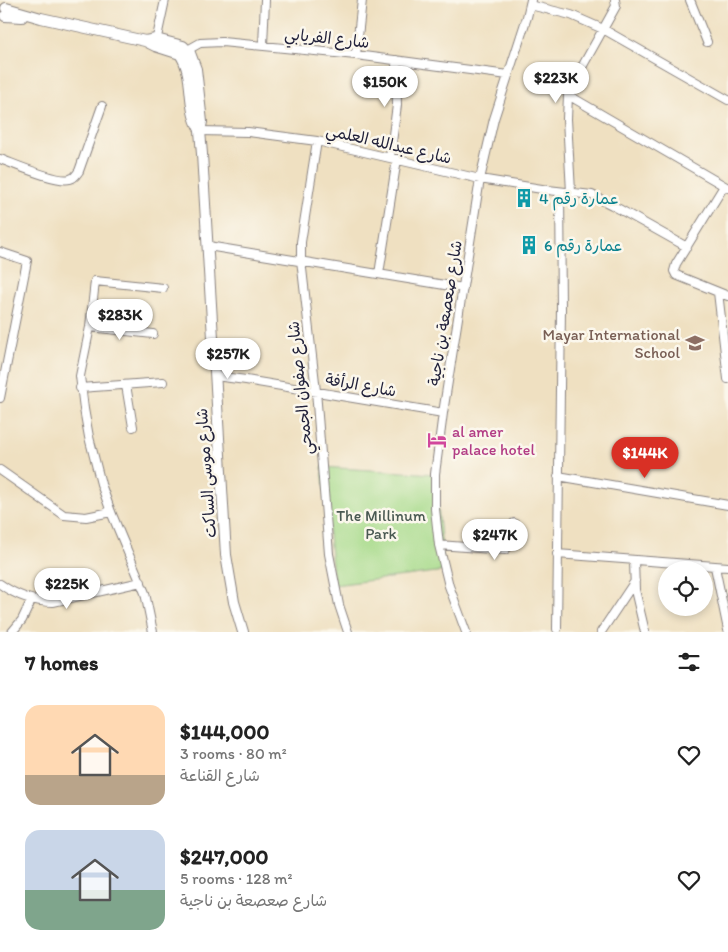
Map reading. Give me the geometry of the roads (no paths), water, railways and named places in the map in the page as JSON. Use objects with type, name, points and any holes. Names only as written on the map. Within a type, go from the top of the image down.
[{"type":"street","points":[[152,42],[165,0]]},
{"type":"street","name":"شارع الفريابي","points":[[263,45],[265,0]]},
{"type":"street","points":[[356,55],[362,0]]},
{"type":"street","points":[[571,192],[567,119],[568,95],[616,6],[615,0]]},
{"type":"street","points":[[690,0],[707,42]]},
{"type":"street","points":[[530,2],[571,15],[603,29],[728,100]]},
{"type":"street","name":"شارع صعصعة بن ناجية","points":[[466,632],[448,586],[439,546],[435,487],[443,413],[480,179],[494,119],[530,2]]},
{"type":"street","points":[[3,8],[152,42],[183,46],[184,52]]},
{"type":"street","name":"شارع الفريابي","points":[[184,52],[200,43],[210,42],[263,45],[508,75]]},
{"type":"street","name":"شارع موسى الساكت","points":[[184,52],[193,112],[200,131],[226,555],[232,593],[243,632]]},
{"type":"street","points":[[379,274],[394,158],[397,105],[396,60]]},
{"type":"street","points":[[568,95],[726,187],[674,267],[674,271],[676,275],[728,296]]},
{"type":"street","points":[[0,159],[57,179],[68,180],[74,177],[79,171],[102,106]]},
{"type":"street","name":"شارع عبدالله العلمي","points":[[200,131],[248,132],[317,141],[480,179],[592,196],[604,200],[687,247]]},
{"type":"street","name":"شارع صفوان الجمحي","points":[[317,141],[301,242],[301,260],[316,391],[329,554],[339,605],[348,632]]},
{"type":"street","points":[[557,629],[561,309],[560,192]]},
{"type":"street","points":[[208,246],[463,288]]},
{"type":"street","points":[[0,252],[27,261],[0,398]]},
{"type":"street","points":[[153,632],[148,603],[141,582],[111,512],[89,437],[80,388],[81,367],[90,327],[95,281],[163,288]]},
{"type":"street","points":[[718,292],[728,379]]},
{"type":"street","points":[[90,327],[153,334]]},
{"type":"street","points":[[0,347],[9,351]]},
{"type":"street","name":"شارع الرأفة","points":[[215,376],[443,413]]},
{"type":"street","points":[[80,388],[163,382]]},
{"type":"street","points":[[126,384],[133,427]]},
{"type":"street","points":[[0,470],[64,515],[86,517],[111,512]]},
{"type":"street","points":[[558,476],[728,505]]},
{"type":"street","points":[[439,546],[505,550],[513,542],[514,523]]},
{"type":"street","points":[[557,554],[728,567]]},
{"type":"street","points":[[634,561],[634,581],[645,632]]},
{"type":"street","points":[[715,567],[728,630]]},
{"type":"street","points":[[601,632],[634,581]]},
{"type":"street","points":[[0,584],[31,600],[53,602],[141,582]]},
{"type":"street","points":[[12,632],[22,620],[31,600]]},
{"type":"place","name":"عمارة رقم 4","points":[[524,198]]},
{"type":"place","name":"عمارة رقم 6","points":[[529,245]]},
{"type":"place","name":"Mayar International School","points":[[695,343]]},
{"type":"place","name":"al amer palace hotel","points":[[437,440]]},
{"type":"park label","name":"The Millinum Park","points":[[381,524]]}]
